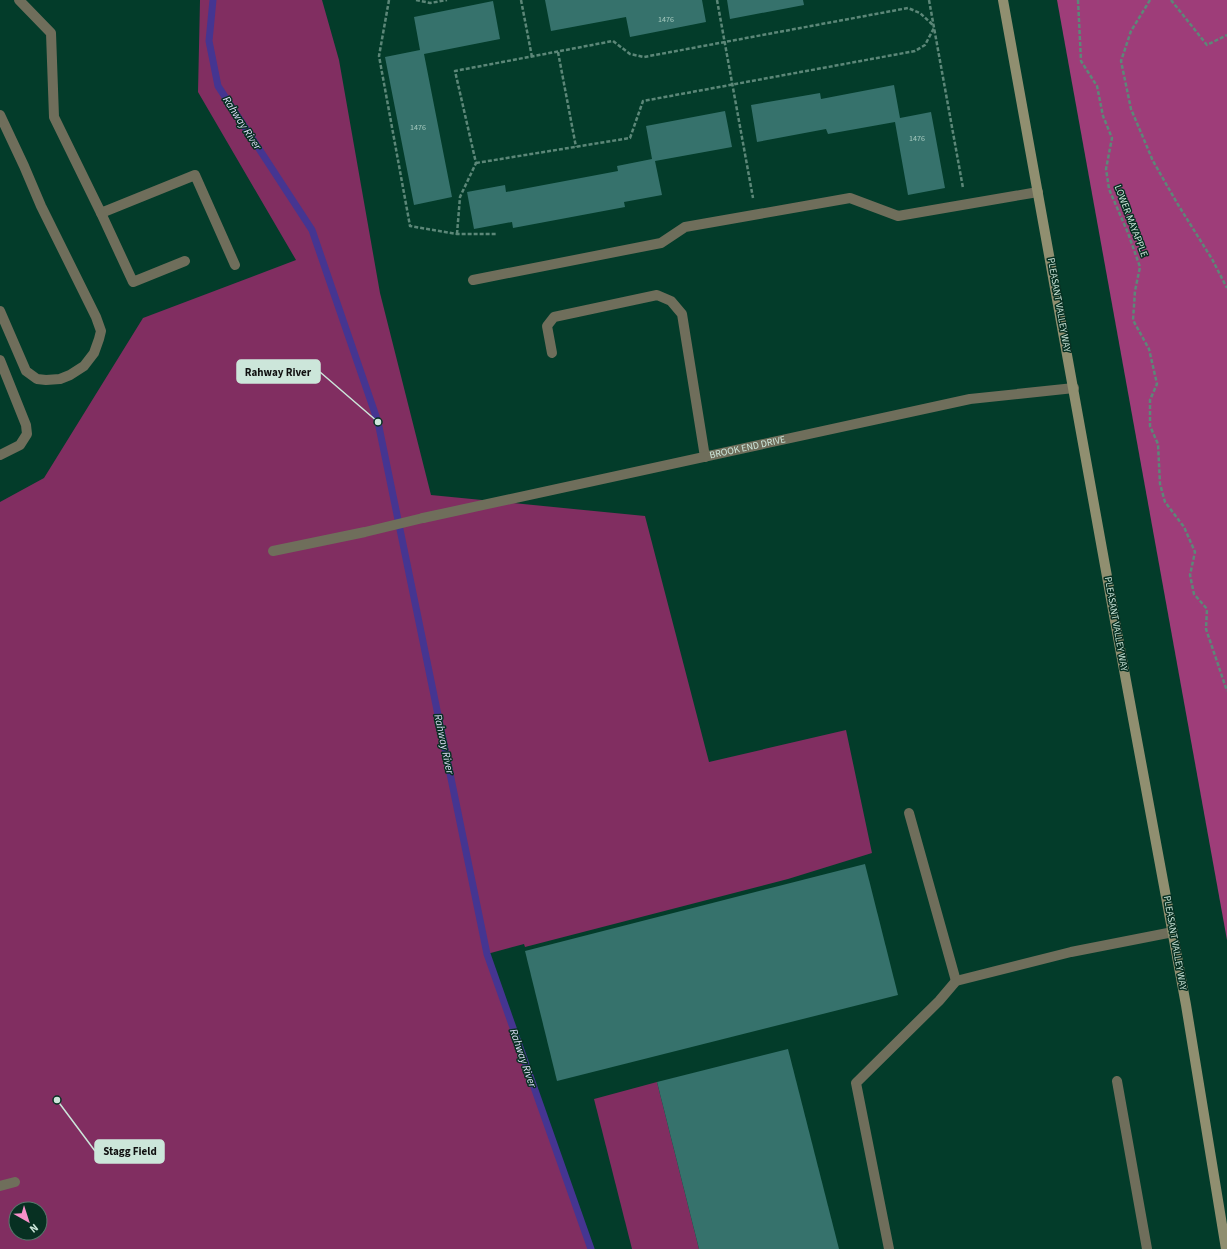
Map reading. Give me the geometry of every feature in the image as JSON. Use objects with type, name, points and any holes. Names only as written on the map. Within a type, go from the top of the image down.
[{"type":"main road","name":"PLEASANT VALLEY WAY","points":[[1003,0],[1173,932],[1226,1249]]},
{"type":"street","points":[[19,0],[51,33],[54,118],[133,282],[185,261]]},
{"type":"street","points":[[0,115],[41,206],[96,317],[101,331],[94,353],[84,366],[70,375],[60,379],[37,379],[26,371],[0,311]]},
{"type":"street","points":[[101,213],[195,175],[235,265]]},
{"type":"street","points":[[473,280],[661,243],[685,227],[850,198],[898,216],[1038,192]]},
{"type":"street","points":[[552,353],[547,326],[554,317],[657,295],[671,301],[682,314],[705,457]]},
{"type":"street","points":[[0,360],[27,430],[27,434],[23,442],[0,455]]},
{"type":"street","name":"BROOK END DRIVE","points":[[273,551],[970,398],[1074,388]]},
{"type":"street","points":[[909,813],[956,981]]},
{"type":"street","points":[[889,1249],[856,1083],[939,1001],[956,981],[1071,952],[1173,932]]},
{"type":"street","points":[[1117,1081],[1147,1249]]},
{"type":"street","points":[[0,1186],[15,1182]]},
{"type":"path","points":[[389,0],[379,56],[410,226],[457,234],[497,234]]},
{"type":"path","points":[[416,0],[430,3],[447,0]]},
{"type":"path","points":[[521,0],[532,57]]},
{"type":"path","points":[[716,0],[756,214]]},
{"type":"path","points":[[929,0],[966,204]]},
{"type":"path","name":"LOWER MAYAPPLE","points":[[1078,0],[1082,61],[1097,86],[1103,116],[1112,138],[1106,169],[1109,189],[1128,233],[1140,267],[1135,291],[1133,320],[1149,349],[1157,384],[1150,400],[1150,426],[1158,444],[1160,484],[1165,502],[1184,526],[1196,552],[1190,575],[1191,581],[1194,594],[1207,609],[1206,629],[1227,691]]},
{"type":"path","points":[[1150,0],[1130,31],[1121,61],[1131,109],[1154,162],[1177,203],[1212,259],[1227,288]]},
{"type":"path","points":[[1171,0],[1207,45],[1227,35]]},
{"type":"path","points":[[457,234],[460,197],[476,163],[455,71],[613,41],[630,54],[644,57],[908,8],[920,13],[934,27]]},
{"type":"path","points":[[476,163],[630,138],[644,101],[915,51],[925,44],[934,27]]},
{"type":"path","points":[[558,52],[576,147]]},
{"type":"shaded area","points":[[200,0],[322,0],[339,60],[380,293],[431,495],[645,516],[709,762],[846,730],[872,853],[788,879],[525,947],[524,944],[487,954],[591,1249],[0,1249],[0,502],[44,478],[143,318],[296,260],[198,92]]},
{"type":"shaded area","points":[[1057,0],[1227,0],[1227,940]]},
{"type":"shaded area","points":[[657,1082],[699,1249],[632,1249],[594,1099]]},
{"type":"building","points":[[545,0],[702,0],[706,22],[630,37],[626,17],[551,31]]},
{"type":"building","points":[[727,0],[803,0],[804,5],[730,19]]},
{"type":"building","points":[[493,1],[500,39],[424,54],[452,197],[414,205],[385,57],[420,50],[414,17]]},
{"type":"building","points":[[894,85],[900,118],[931,112],[945,188],[908,195],[895,122],[828,134],[826,129],[757,142],[751,105],[820,93],[821,99]]},
{"type":"building","points":[[725,111],[732,147],[655,161],[662,195],[624,202],[625,207],[513,228],[512,222],[474,229],[467,192],[505,185],[506,192],[618,171],[617,166],[652,159],[646,126]]},
{"type":"building","points":[[865,864],[898,995],[557,1081],[525,951]]},
{"type":"building","points":[[788,1049],[839,1249],[699,1249],[657,1082]]},
{"type":"waterway","name":"Rahway River","points":[[213,0],[209,41],[218,86],[312,230],[378,422],[487,954],[591,1249]]},
{"type":"place","name":"Rahway River","points":[[378,422]]},
{"type":"place","name":"Stagg Field","points":[[57,1100]]}]
